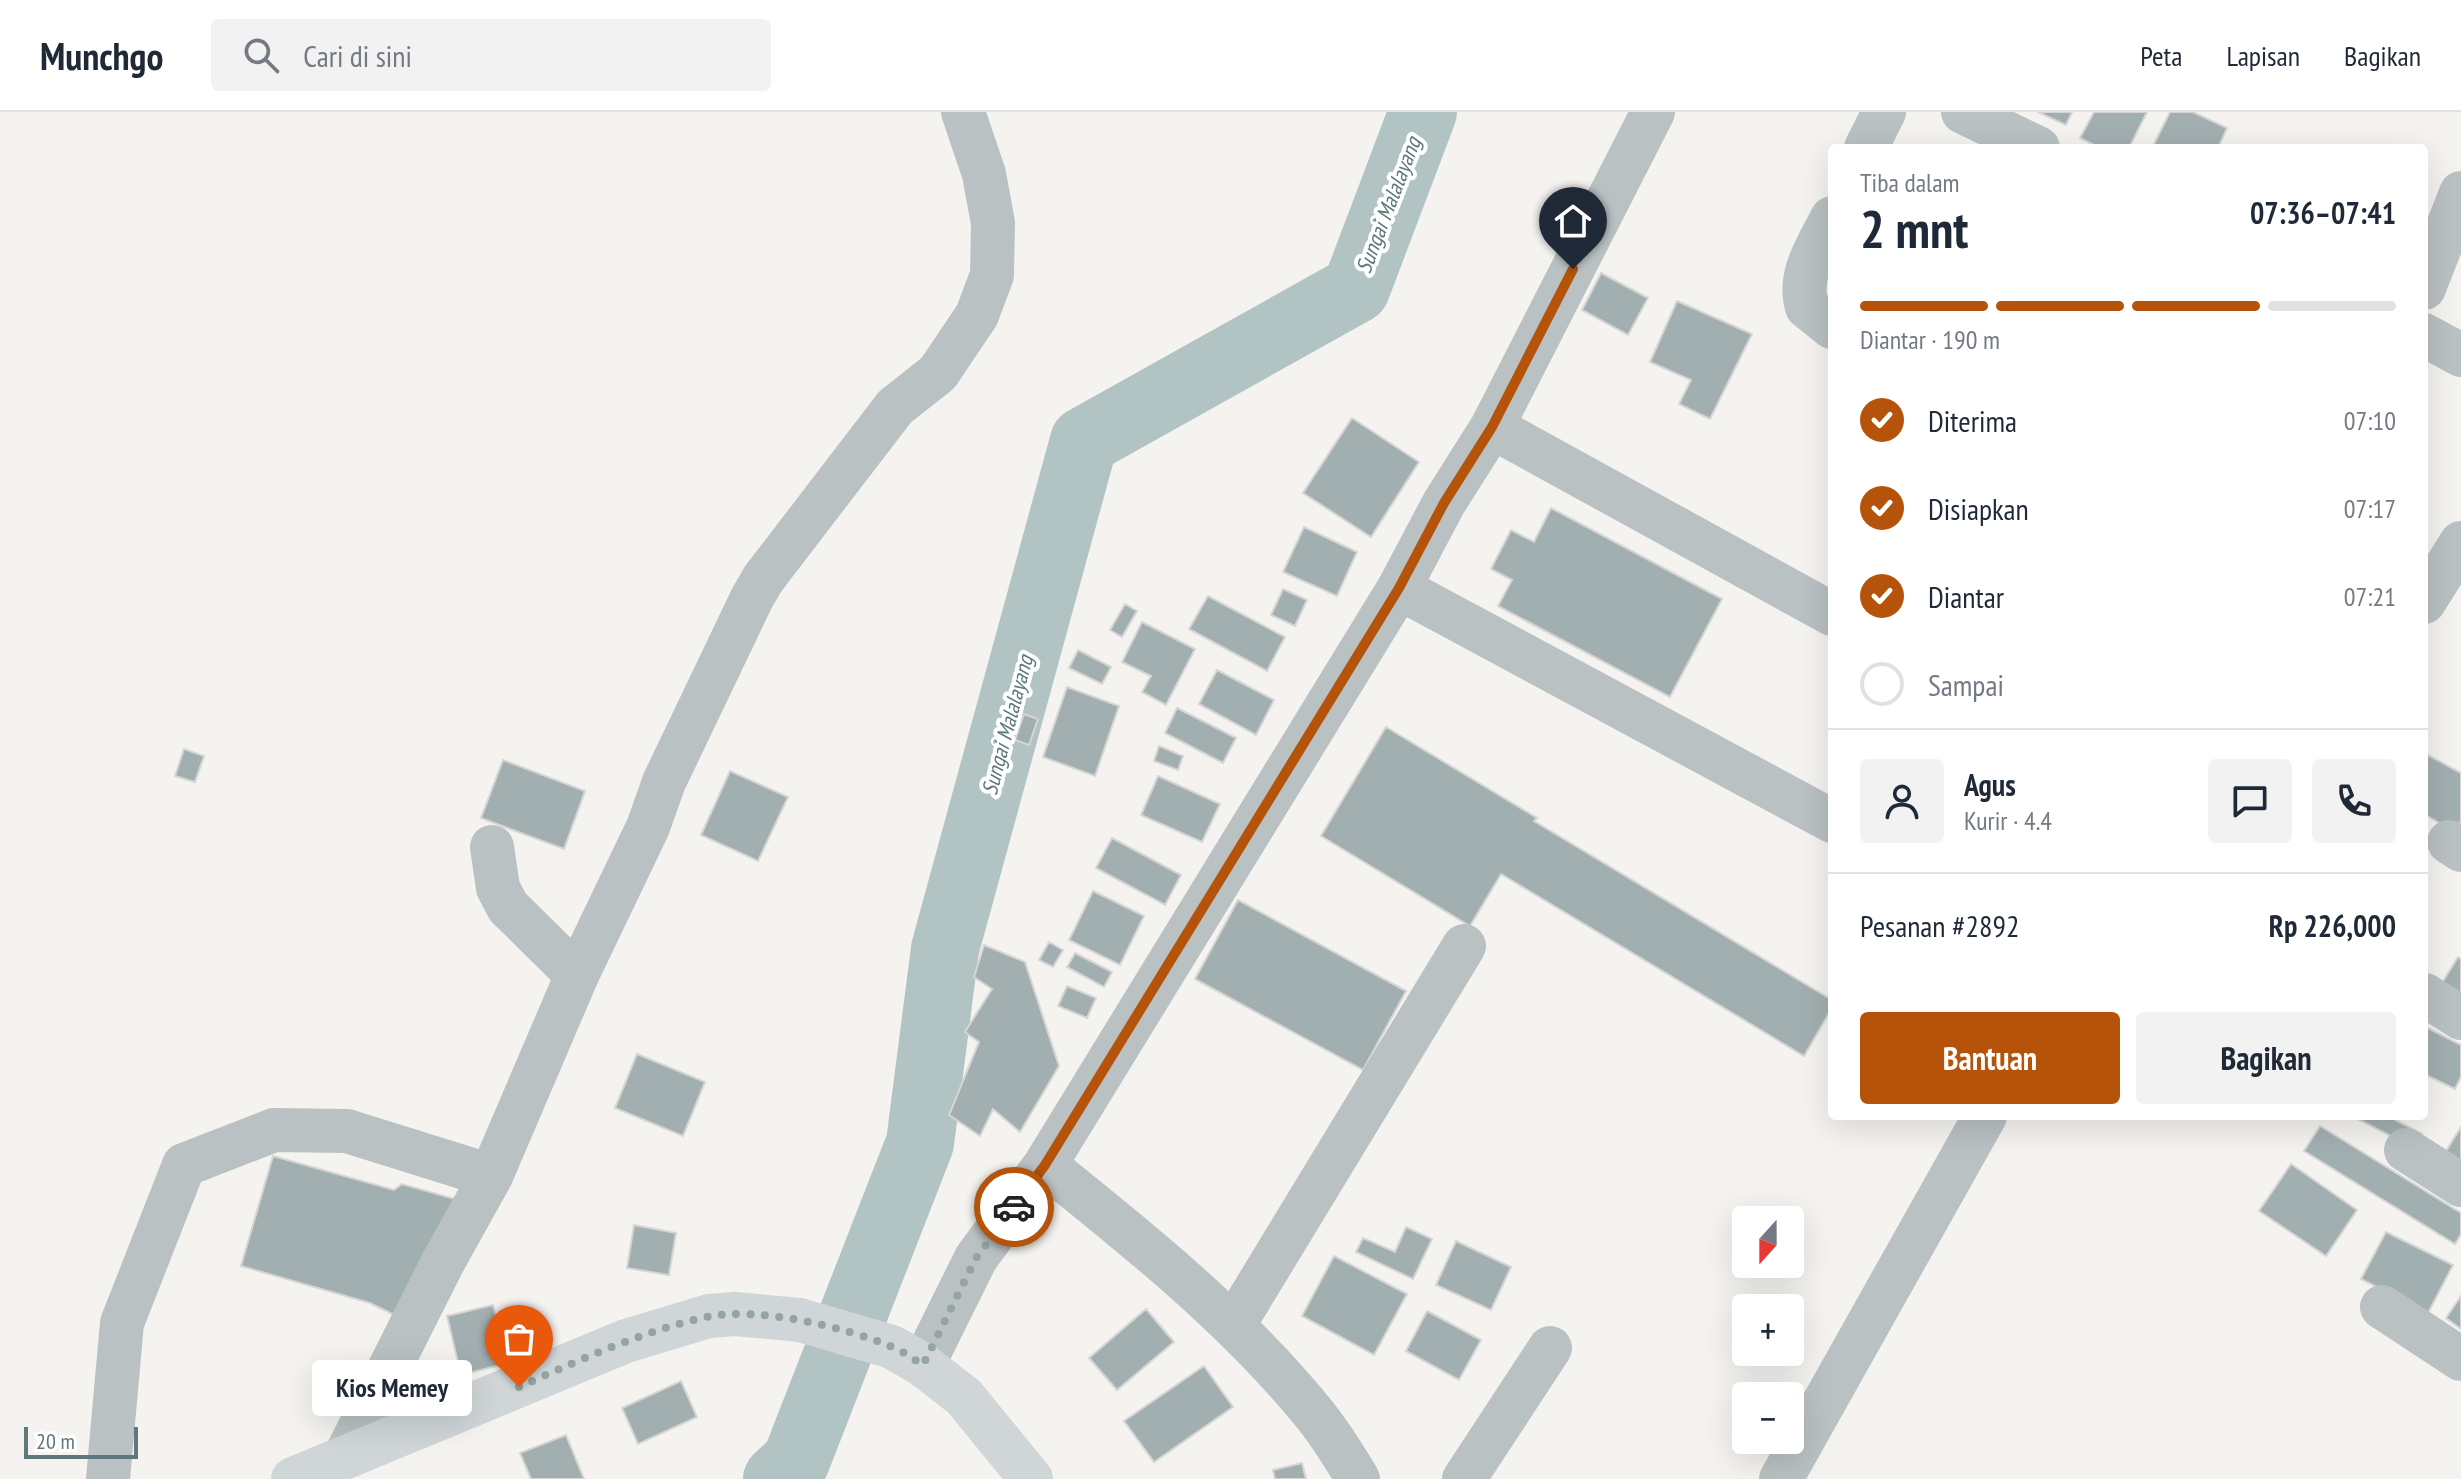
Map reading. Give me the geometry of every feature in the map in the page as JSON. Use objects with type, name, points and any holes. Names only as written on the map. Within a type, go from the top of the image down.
[{"type":"highway","points":[[293,1479],[626,1341],[709,1316],[766,1315],[800,1320],[908,1356],[942,1378],[980,1415],[1031,1479]]},
{"type":"street","points":[[345,1457],[442,1264],[491,1176],[577,975],[648,827],[664,782],[763,579],[895,407],[938,373],[977,315],[992,275],[993,223],[982,168],[963,112]]},
{"type":"street","points":[[908,1356],[1045,1165],[1399,588],[1444,503],[1492,427],[1653,112]]},
{"type":"street","points":[[1868,144],[1884,112]]},
{"type":"street","points":[[1963,112],[2030,144]]},
{"type":"street","points":[[2428,279],[2457,216]]},
{"type":"street","points":[[1828,226],[1807,269],[1803,286],[1807,307],[1828,324]]},
{"type":"street","points":[[2428,337],[2461,355]]},
{"type":"street","points":[[1492,427],[1828,612]]},
{"type":"street","points":[[2428,596],[2461,543]]},
{"type":"street","points":[[1399,588],[1828,816]]},
{"type":"street","points":[[492,847],[498,888],[508,907],[577,975]]},
{"type":"street","points":[[1233,1326],[1464,946]]},
{"type":"street","points":[[2428,997],[2461,1018]]},
{"type":"street","points":[[1781,1479],[1983,1120]]},
{"type":"street","points":[[108,1479],[122,1323],[184,1165],[274,1130],[347,1131],[491,1176]]},
{"type":"street","points":[[2406,1150],[2461,1185]]},
{"type":"street","points":[[1045,1165],[1121,1226],[1233,1326],[1306,1403],[1358,1479]]},
{"type":"street","points":[[2382,1307],[2461,1359]]},
{"type":"street","points":[[1464,1479],[1550,1348]]},
{"type":"building","points":[[2038,112],[2072,112],[2066,125]]},
{"type":"building","points":[[2094,112],[2147,112],[2131,144],[2092,144],[2080,138]]},
{"type":"building","points":[[2170,112],[2193,112],[2227,128],[2220,144],[2154,144]]},
{"type":"building","points":[[1601,273],[1648,298],[1628,335],[1582,310]]},
{"type":"building","points":[[1677,301],[1752,334],[1710,419],[1679,404],[1691,380],[1650,362]]},
{"type":"building","points":[[1352,418],[1419,462],[1371,537],[1303,493]]},
{"type":"building","points":[[1551,508],[1722,599],[1670,697],[1498,606],[1512,580],[1491,569],[1511,530],[1534,542]]},
{"type":"building","points":[[1304,527],[1357,552],[1337,596],[1283,572]]},
{"type":"building","points":[[1283,589],[1307,600],[1295,626],[1271,615]]},
{"type":"building","points":[[1208,596],[1285,637],[1267,671],[1189,629]]},
{"type":"building","points":[[1125,604],[1137,611],[1122,637],[1110,630]]},
{"type":"building","points":[[1142,622],[1195,649],[1166,705],[1142,692],[1151,676],[1122,662]]},
{"type":"building","points":[[1078,650],[1111,667],[1102,684],[1069,668]]},
{"type":"building","points":[[1217,670],[1274,700],[1256,735],[1199,704]]},
{"type":"building","points":[[1067,687],[1119,706],[1095,776],[1043,757]]},
{"type":"building","points":[[1177,708],[1236,738],[1223,763],[1165,733]]},
{"type":"building","points":[[1024,714],[1038,719],[1029,745],[1015,740]]},
{"type":"building","points":[[1386,727],[1537,818],[1534,821],[1828,998],[1828,1015],[1804,1056],[1501,874],[1470,926],[1321,836]]},
{"type":"building","points":[[1159,746],[1183,756],[1178,770],[1154,761]]},
{"type":"building","points":[[184,749],[204,756],[195,782],[175,776]]},
{"type":"building","points":[[2428,755],[2461,773],[2461,821],[2455,832],[2428,816]]},
{"type":"building","points":[[503,760],[585,791],[564,849],[481,818]]},
{"type":"building","points":[[730,771],[788,797],[758,861],[701,835]]},
{"type":"building","points":[[1158,776],[1220,804],[1202,842],[1141,815]]},
{"type":"building","points":[[1112,838],[1181,875],[1165,905],[1096,868]]},
{"type":"building","points":[[1093,891],[1144,916],[1120,965],[1069,940]]},
{"type":"building","points":[[1238,900],[1406,991],[1363,1070],[1195,979]]},
{"type":"building","points":[[1049,942],[1063,950],[1053,967],[1039,960]]},
{"type":"building","points":[[984,945],[1025,962],[1059,1066],[1020,1132],[993,1109],[980,1136],[949,1115],[979,1042],[965,1032],[992,989],[974,977]]},
{"type":"building","points":[[1075,953],[1112,972],[1104,987],[1067,967]]},
{"type":"building","points":[[2458,957],[2461,959],[2461,1013],[2434,996]]},
{"type":"building","points":[[1067,986],[1096,998],[1087,1018],[1058,1006]]},
{"type":"building","points":[[2428,1028],[2461,1045],[2461,1077],[2455,1089],[2428,1076]]},
{"type":"building","points":[[637,1054],[705,1082],[683,1136],[615,1108]]},
{"type":"building","points":[[2360,1120],[2396,1120],[2422,1134],[2414,1148]]},
{"type":"building","points":[[2320,1126],[2461,1213],[2461,1234],[2455,1244],[2304,1151]]},
{"type":"building","points":[[2461,1127],[2461,1167],[2443,1156]]},
{"type":"building","points":[[273,1156],[394,1190],[402,1184],[462,1201],[394,1315],[370,1303],[241,1266]]},
{"type":"building","points":[[2291,1164],[2357,1210],[2326,1256],[2259,1211]]},
{"type":"building","points":[[634,1225],[676,1233],[669,1275],[627,1268]]},
{"type":"building","points":[[1406,1227],[1432,1239],[1413,1279],[1356,1252],[1363,1238],[1395,1252]]},
{"type":"building","points":[[2386,1232],[2453,1265],[2428,1313],[2361,1279]]},
{"type":"building","points":[[1456,1241],[1511,1267],[1491,1310],[1436,1285]]},
{"type":"building","points":[[1334,1256],[1407,1294],[1374,1355],[1302,1316]]},
{"type":"building","points":[[2461,1296],[2461,1329],[2446,1318]]},
{"type":"building","points":[[493,1305],[508,1363],[461,1375],[447,1316]]},
{"type":"building","points":[[1146,1309],[1174,1342],[1117,1390],[1089,1358]]},
{"type":"building","points":[[1427,1311],[1481,1340],[1459,1380],[1406,1351]]},
{"type":"building","points":[[1204,1366],[1233,1407],[1154,1462],[1124,1421]]},
{"type":"building","points":[[681,1381],[697,1417],[638,1444],[622,1408]]},
{"type":"building","points":[[566,1435],[584,1479],[531,1479],[520,1453]]},
{"type":"building","points":[[1302,1463],[1306,1479],[1275,1479],[1273,1470]]},
{"type":"waterway","name":"Sungai Malalayang","points":[[777,1479],[796,1461],[920,1143],[945,949],[1084,441],[1356,289],[1423,112]]},
{"type":"way so far","points":[[519,1387],[626,1341],[709,1316],[735,1314],[800,1320],[839,1330],[892,1347],[923,1365],[976,1258],[1014,1207]]},
{"type":"place","name":"Kios Memey","points":[[519,1387]]},
{"type":"route","points":[[1014,1207],[1045,1165],[1399,588],[1444,503],[1492,427],[1573,269]]}]
